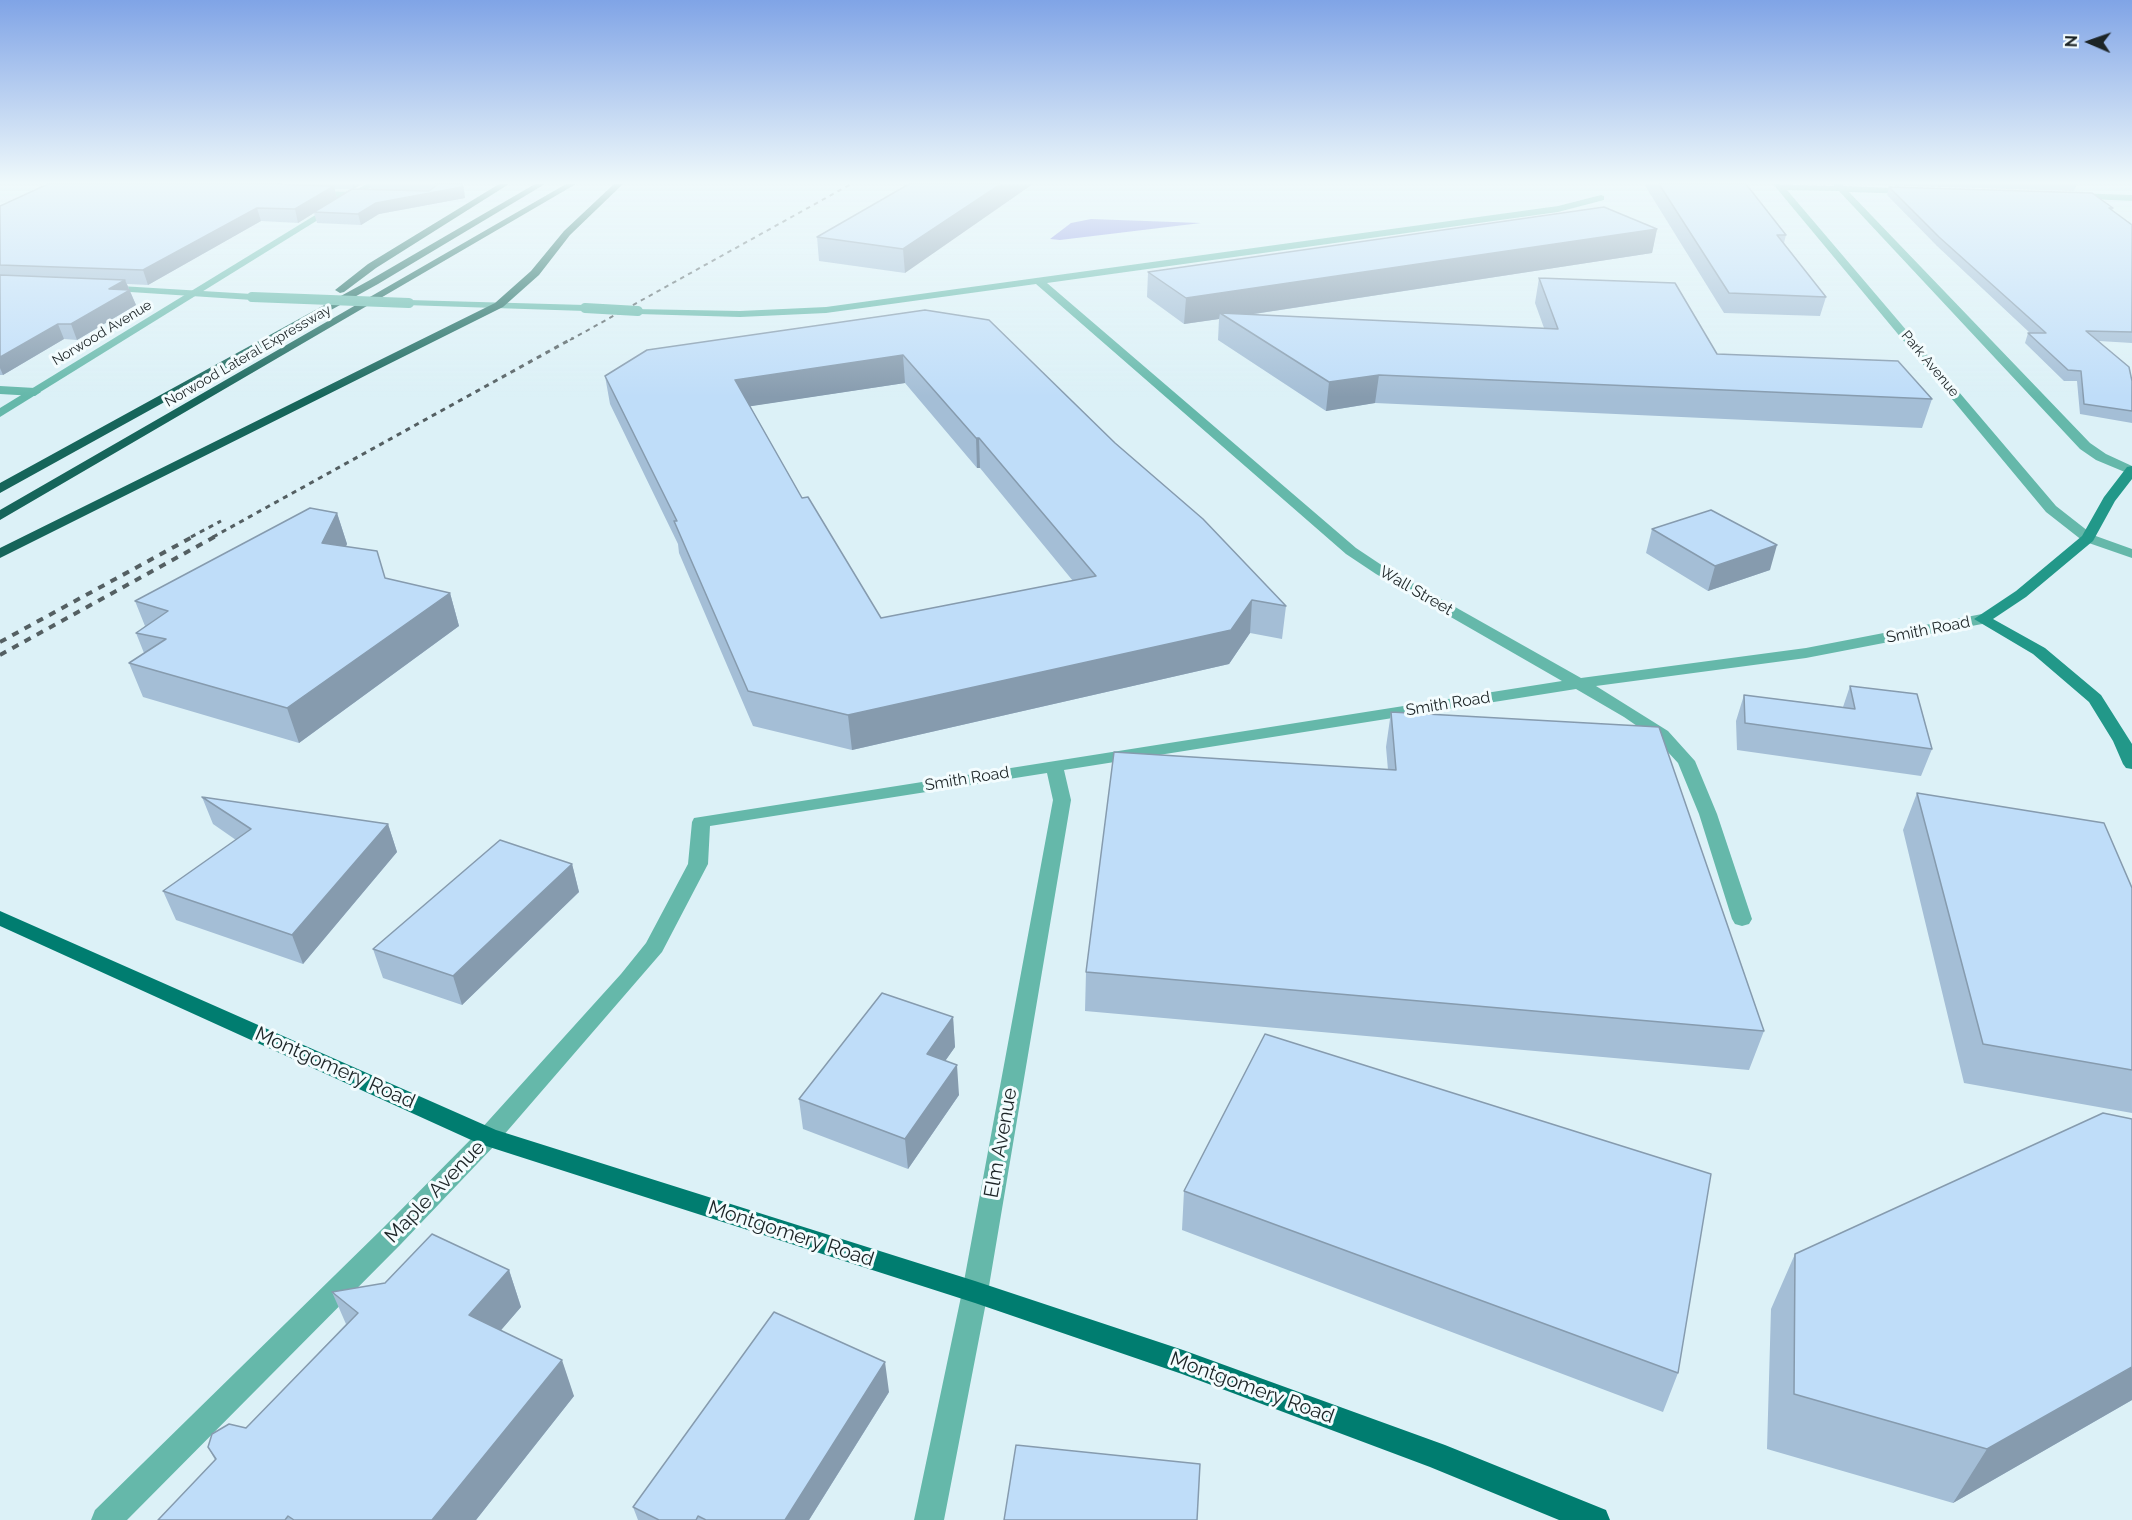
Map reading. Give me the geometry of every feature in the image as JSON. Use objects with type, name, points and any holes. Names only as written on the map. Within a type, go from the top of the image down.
[{"type":"highway","points":[[281,333],[390,255]]},
{"type":"highway","name":"Norwood Lateral Expressway","points":[[0,489],[420,255]]},
{"type":"highway","name":"Norwood Lateral Expressway","points":[[0,516],[450,255]]},
{"type":"highway","points":[[0,554],[500,305],[535,273],[549,255]]},
{"type":"main road","name":"Smith Road","points":[[1982,619],[2021,594],[2088,538],[2109,500],[2132,471]]},
{"type":"main road","points":[[1982,619],[2038,651],[2095,699],[2122,741],[2132,764]]},
{"type":"main road","name":"Montgomery Road","points":[[0,918],[488,1137],[975,1292],[1277,1396],[1435,1455],[1595,1520]]},
{"type":"street","name":"Norwood Avenue","points":[[0,413],[259,255]]},
{"type":"street","points":[[91,287],[252,297],[740,314],[805,312],[1227,255]]},
{"type":"street","name":"Park Avenue","points":[[1837,255],[2051,509],[2088,538],[2132,554]]},
{"type":"street","points":[[1904,255],[2085,446],[2132,471]]},
{"type":"street","name":"Wall Street","points":[[1039,281],[1351,551],[1381,571],[1630,713],[1654,729],[1686,761],[1708,814],[1742,919]]},
{"type":"street","points":[[0,390],[34,392]]},
{"type":"street","name":"Smith Road","points":[[701,822],[1576,684],[1806,653],[1982,619]]},
{"type":"street","name":"Elm Avenue","points":[[929,1520],[975,1292],[1062,800],[1054,765]]},
{"type":"street","name":"Maple Avenue","points":[[105,1520],[392,1236],[488,1137],[655,948],[698,864],[701,822]]},
{"type":"building","points":[[0,255],[171,255],[143,270],[0,265]]},
{"type":"building","points":[[1268,255],[1480,255],[1186,298],[1148,272]]},
{"type":"building","points":[[1705,255],[1793,255],[1826,297],[1729,293]]},
{"type":"building","points":[[1959,255],[2132,255],[2132,332],[2086,331],[2129,367],[2132,381],[2132,411],[2084,404],[2081,371],[2068,370],[2028,333],[2046,333]]},
{"type":"building","points":[[0,275],[125,280],[109,289],[130,290],[71,324],[58,324],[0,357]]},
{"type":"building","points":[[1539,278],[1675,283],[1717,354],[1898,361],[1932,399],[1379,375],[1329,382],[1220,313],[1558,329]]},
{"type":"building","points":[[925,310],[989,320],[1115,443],[1203,519],[1286,606],[1252,600],[1231,630],[848,715],[748,691],[674,521],[677,521],[605,376],[647,350]],"holes":[[[903,355],[976,438],[979,438],[1096,576],[881,618],[808,497],[802,498],[735,380]]]},
{"type":"building","points":[[310,508],[337,513],[322,543],[377,551],[385,578],[450,593],[287,708],[129,663],[166,639],[136,633],[168,611],[135,601]]},
{"type":"building","points":[[1711,510],[1777,545],[1715,566],[1652,529]]},
{"type":"building","points":[[1850,686],[1917,694],[1932,749],[1745,723],[1744,695],[1855,709]]},
{"type":"building","points":[[1391,712],[1659,727],[1764,1031],[1086,972],[1114,752],[1396,770]]},
{"type":"building","points":[[1917,793],[2104,823],[2132,888],[2132,1070],[1983,1044]]},
{"type":"building","points":[[202,797],[388,824],[292,935],[163,891],[251,829]]},
{"type":"building","points":[[500,840],[572,864],[453,976],[373,949]]},
{"type":"building","points":[[882,993],[953,1017],[927,1054],[957,1065],[905,1139],[799,1099]]},
{"type":"building","points":[[1265,1034],[1711,1174],[1678,1373],[1184,1191]]},
{"type":"building","points":[[2103,1113],[2132,1119],[2132,1367],[1987,1449],[1794,1394],[1795,1254]]},
{"type":"building","points":[[432,1234],[509,1270],[469,1315],[562,1360],[432,1520],[294,1520],[288,1516],[285,1520],[158,1520],[216,1459],[208,1447],[212,1434],[229,1424],[246,1428],[358,1313],[332,1292],[385,1283]]},
{"type":"building","points":[[774,1312],[885,1362],[785,1520],[706,1520],[698,1516],[696,1520],[659,1520],[633,1507]]},
{"type":"building","points":[[1016,1445],[1200,1464],[1197,1520],[1004,1520]]},
{"type":"railway","points":[[570,340],[723,255]]},
{"type":"railway","points":[[213,537],[573,338]]},
{"type":"railway","points":[[191,537],[221,521]]},
{"type":"railway","points":[[0,642],[194,536]]},
{"type":"railway","points":[[0,655],[216,536]]}]
